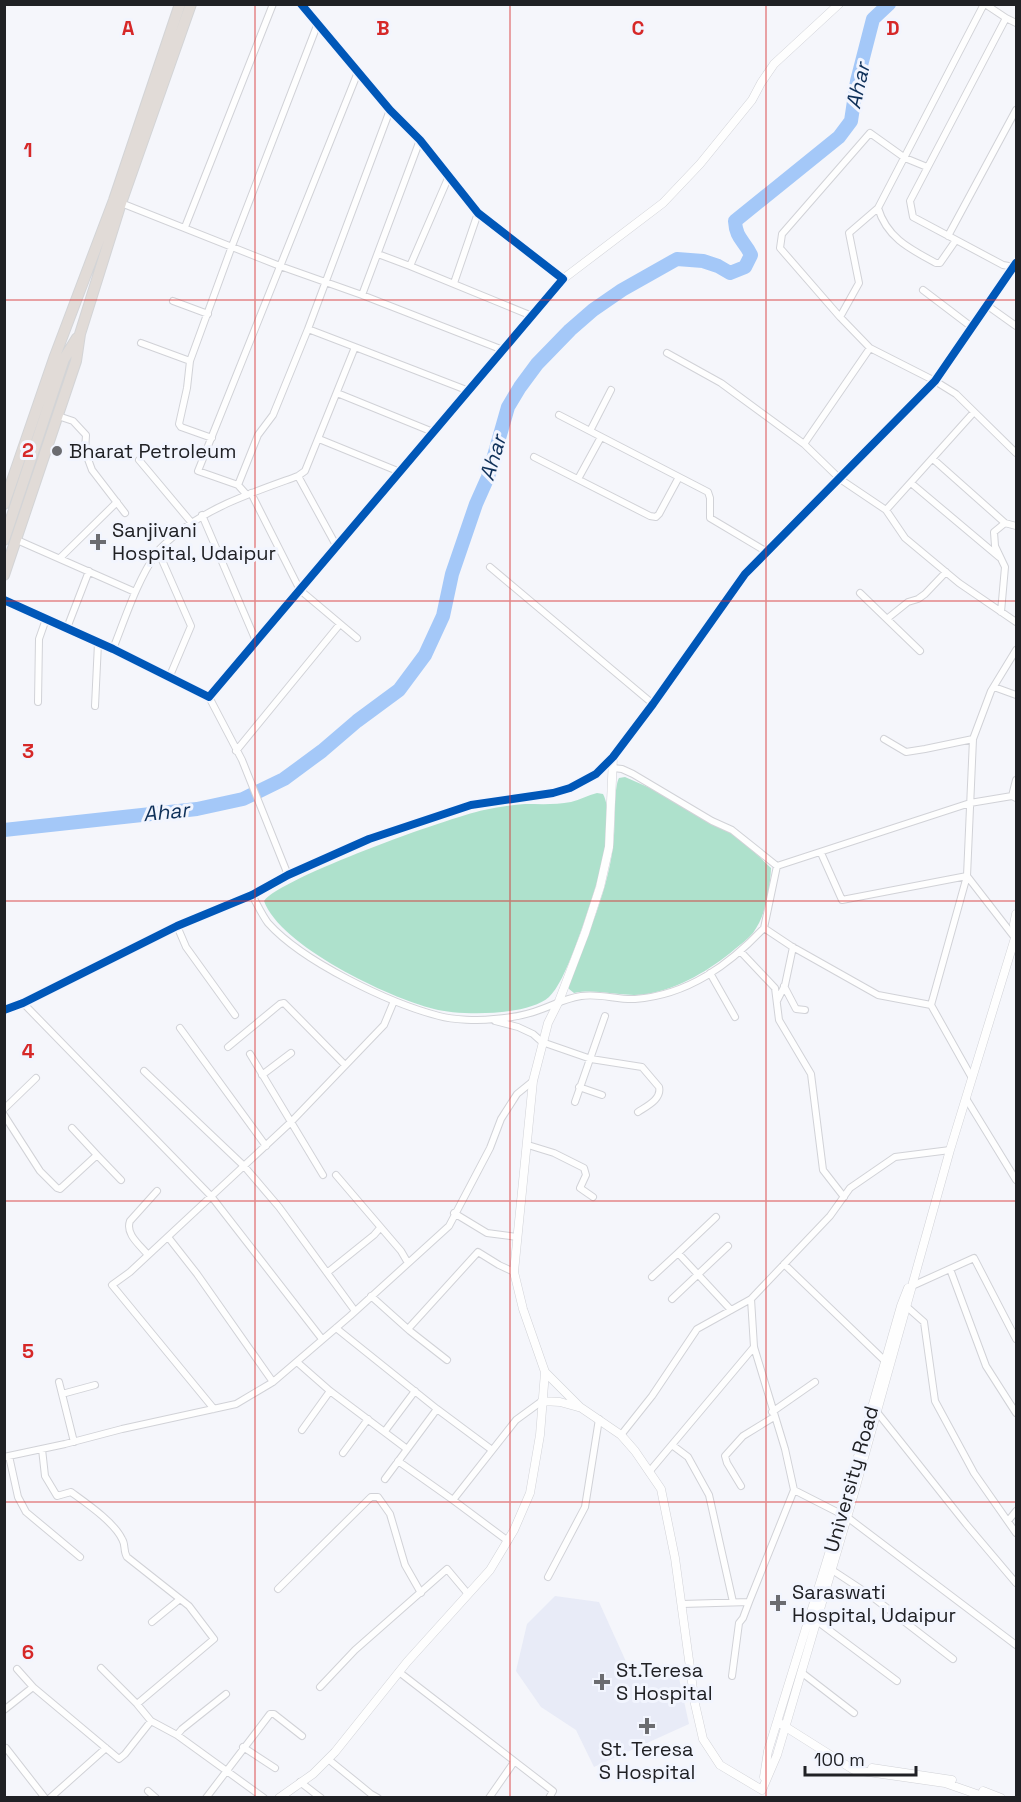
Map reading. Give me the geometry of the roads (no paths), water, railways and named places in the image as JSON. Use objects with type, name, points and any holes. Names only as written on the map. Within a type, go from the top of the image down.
[{"type":"highway","points":[[179,22],[180,4]]},
{"type":"highway","points":[[4,575],[76,361],[80,334],[118,202],[179,22],[191,4]]},
{"type":"highway","points":[[4,504],[66,331],[118,202]]},
{"type":"highway","points":[[4,540],[64,359],[66,331]]},
{"type":"highway","points":[[64,359],[80,334]]},
{"type":"street","points":[[185,227],[273,4]]},
{"type":"street","points":[[301,4],[390,110],[420,140],[478,213],[563,279]]},
{"type":"street","points":[[209,697],[563,279],[663,203],[700,164],[752,100],[760,83],[774,64],[839,4]]},
{"type":"street","points":[[840,317],[859,283],[849,233],[878,208],[984,4],[1017,23]]},
{"type":"street","points":[[1006,18],[910,201],[913,217],[1003,265],[1015,265]]},
{"type":"street","points":[[212,438],[181,427],[179,424],[190,361],[318,23]]},
{"type":"street","points":[[357,638],[300,590],[249,494],[238,485],[198,471],[358,72]]},
{"type":"street","points":[[238,485],[258,435],[273,415],[308,329],[390,110]]},
{"type":"street","points":[[948,236],[1017,110]]},
{"type":"street","points":[[927,167],[905,158],[870,134],[783,234],[780,248],[870,348],[956,394],[1017,453]]},
{"type":"street","points":[[362,295],[420,140]]},
{"type":"street","points":[[410,266],[449,176]]},
{"type":"street","points":[[118,202],[503,350]]},
{"type":"street","points":[[878,208],[883,224],[896,238],[936,263],[940,263],[956,240]]},
{"type":"street","points":[[454,283],[478,213]]},
{"type":"street","points":[[378,254],[532,316]]},
{"type":"street","points":[[4,1010],[23,1003],[177,926],[252,895],[288,875],[369,839],[471,805],[553,793],[570,788],[596,774],[613,757],[653,704],[745,574],[935,381],[1015,265]]},
{"type":"street","points":[[923,290],[973,328]]},
{"type":"street","points":[[173,301],[208,314]]},
{"type":"street","points":[[988,306],[1017,326]]},
{"type":"street","points":[[308,329],[469,391]]},
{"type":"street","points":[[141,343],[190,361]]},
{"type":"street","points":[[113,649],[135,592],[158,551],[202,515],[298,476],[305,471],[355,346]]},
{"type":"street","points":[[804,444],[870,348]]},
{"type":"street","points":[[667,353],[721,383],[804,444],[840,479],[886,510],[905,538],[946,572],[1017,622]]},
{"type":"street","points":[[590,431],[611,390]]},
{"type":"street","points":[[337,393],[434,432]]},
{"type":"street","points":[[886,510],[974,412]]},
{"type":"street","points":[[559,415],[708,492],[710,518],[766,552]]},
{"type":"street","points":[[58,416],[73,421],[86,435],[85,451],[92,470],[125,513]]},
{"type":"street","points":[[578,479],[601,436]]},
{"type":"street","points":[[319,440],[400,472]]},
{"type":"street","points":[[534,457],[656,517],[679,477]]},
{"type":"street","points":[[933,459],[1005,523],[1017,526]]},
{"type":"street","points":[[139,460],[191,522]]},
{"type":"street","points":[[298,476],[337,547]]},
{"type":"street","points":[[911,483],[999,557]]},
{"type":"street","points":[[60,558],[117,502]]},
{"type":"street","points":[[202,515],[256,641]]},
{"type":"street","points":[[1001,612],[1005,567],[995,546],[994,531],[1005,523]]},
{"type":"street","points":[[17,540],[135,592]]},
{"type":"street","points":[[158,551],[190,624],[170,678]]},
{"type":"street","points":[[490,567],[653,704]]},
{"type":"street","points":[[68,628],[89,571]]},
{"type":"street","points":[[888,618],[908,602],[925,594],[946,572]]},
{"type":"street","points":[[860,593],[920,651]]},
{"type":"street","points":[[4,600],[113,649],[209,697],[242,760],[288,875]]},
{"type":"street","points":[[38,702],[39,639],[46,619]]},
{"type":"street","points":[[236,751],[340,624]]},
{"type":"street","points":[[95,706],[98,643]]},
{"type":"street","points":[[972,1078],[931,1005],[967,876],[973,739],[994,687],[1017,650]]},
{"type":"street","points":[[994,687],[1017,695]]},
{"type":"street","points":[[884,739],[906,752],[973,739]]},
{"type":"street","points":[[279,1797],[328,1759],[399,1672],[490,1570],[508,1541],[530,1493],[540,1435],[545,1372],[523,1309],[514,1272],[533,1081],[548,1023],[559,1001],[585,933],[600,886],[609,847],[613,757]]},
{"type":"street","points":[[613,768],[633,774],[712,821],[732,830],[777,866]]},
{"type":"street","points":[[777,866],[970,803],[1015,797],[1017,780]]},
{"type":"street","points":[[820,853],[842,900],[967,876]]},
{"type":"street","points":[[252,895],[268,922],[298,948],[324,966],[394,1001],[441,1017],[491,1020],[521,1016],[559,1001],[584,996],[620,999],[670,994],[710,973],[741,952],[764,928],[777,866]]},
{"type":"street","points":[[967,876],[1016,938]]},
{"type":"street","name":"University Road","points":[[762,1790],[768,1751],[878,1412],[950,1150],[1016,938],[1014,924],[1017,914]]},
{"type":"street","points":[[177,926],[186,947],[235,1015]]},
{"type":"street","points":[[764,928],[878,995],[931,1005]]},
{"type":"street","points":[[777,1002],[784,986],[793,947]]},
{"type":"street","points":[[741,952],[775,988],[779,1020],[811,1074],[823,1170],[844,1197]]},
{"type":"street","points":[[710,973],[735,1017]]},
{"type":"street","points":[[784,986],[796,1010],[806,1010]]},
{"type":"street","points":[[213,1409],[112,1285],[168,1237],[291,1122],[384,1025],[394,1001]]},
{"type":"street","points":[[23,1003],[211,1197],[322,1339]]},
{"type":"street","points":[[228,1047],[284,1003],[345,1065]]},
{"type":"street","points":[[575,1102],[605,1016]]},
{"type":"street","points":[[491,1020],[518,1027],[533,1034],[542,1042],[591,1059],[642,1067],[661,1091],[638,1112]]},
{"type":"street","points":[[180,1028],[266,1146]]},
{"type":"street","points":[[262,1075],[291,1053]]},
{"type":"street","points":[[250,1054],[324,1175]]},
{"type":"street","points":[[144,1071],[244,1166],[279,1207],[355,1311]]},
{"type":"street","points":[[4,1109],[36,1078]]},
{"type":"street","points":[[80,1557],[26,1512],[18,1497],[7,1457],[236,1404],[273,1382],[449,1226],[490,1148],[501,1119],[517,1094],[533,1081]]},
{"type":"street","points":[[579,1088],[602,1095]]},
{"type":"street","points":[[967,1100],[1017,1180]]},
{"type":"street","points":[[4,1115],[40,1171],[57,1188],[60,1189],[98,1155]]},
{"type":"street","points":[[72,1128],[121,1180]]},
{"type":"street","points":[[528,1145],[554,1153],[584,1168],[586,1171],[580,1188],[592,1197]]},
{"type":"street","points":[[621,1435],[652,1396],[697,1329],[751,1299],[830,1216],[850,1188],[895,1157],[950,1150]]},
{"type":"street","points":[[336,1175],[401,1251],[408,1263]]},
{"type":"street","points":[[148,1255],[129,1232],[128,1226],[157,1191]]},
{"type":"street","points":[[454,1213],[488,1233],[517,1237]]},
{"type":"street","points":[[652,1277],[716,1217]]},
{"type":"street","points":[[328,1272],[380,1228]]},
{"type":"street","points":[[168,1237],[273,1382]]},
{"type":"street","points":[[672,1299],[728,1246]]},
{"type":"street","points":[[408,1329],[478,1252],[514,1272]]},
{"type":"street","points":[[678,1253],[731,1310]]},
{"type":"street","points":[[912,1286],[974,1258],[1017,1339]]},
{"type":"street","name":"University Road","points":[[762,1790],[777,1755],[817,1621],[885,1361],[901,1306],[918,1262]]},
{"type":"street","points":[[784,1264],[885,1361]]},
{"type":"street","points":[[950,1269],[986,1366],[1017,1413]]},
{"type":"street","points":[[371,1296],[447,1360]]},
{"type":"street","points":[[732,1676],[739,1623],[794,1490],[785,1449],[754,1347],[751,1299]]},
{"type":"street","points":[[907,1307],[924,1322],[935,1401],[974,1473],[1017,1533]]},
{"type":"street","points":[[336,1328],[492,1450]]},
{"type":"street","points":[[649,1472],[754,1347]]},
{"type":"street","points":[[297,1362],[330,1391],[407,1449]]},
{"type":"street","points":[[545,1372],[580,1407],[621,1435],[635,1451],[661,1490],[682,1604],[695,1704],[703,1739],[720,1765],[762,1790]]},
{"type":"street","points":[[59,1382],[74,1442]]},
{"type":"street","points":[[741,1486],[725,1456],[743,1436],[814,1383]]},
{"type":"street","points":[[62,1394],[95,1385]]},
{"type":"street","points":[[302,1430],[330,1391]]},
{"type":"street","points":[[385,1431],[415,1391]]},
{"type":"street","points":[[453,1500],[516,1420],[542,1401],[560,1402],[580,1407]]},
{"type":"street","points":[[385,1479],[437,1409]]},
{"type":"street","points":[[878,1412],[966,1524],[1016,1583]]},
{"type":"street","points":[[343,1453],[368,1419]]},
{"type":"street","points":[[548,1577],[585,1507],[599,1419]]},
{"type":"street","points":[[672,1444],[688,1457],[709,1495],[733,1602]]},
{"type":"street","points":[[42,1449],[45,1476],[57,1496],[71,1492],[83,1501],[120,1535],[124,1541],[124,1552],[127,1557],[189,1606],[214,1639],[137,1704]]},
{"type":"street","points":[[398,1461],[508,1541]]},
{"type":"street","points":[[794,1490],[844,1515],[1017,1646]]},
{"type":"street","points":[[278,1589],[371,1497],[378,1497],[390,1514],[405,1565],[421,1593]]},
{"type":"street","points":[[1008,1521],[1017,1511]]},
{"type":"street","points":[[320,1687],[356,1650],[447,1569],[468,1594]]},
{"type":"street","points":[[832,1570],[870,1594],[953,1659]]},
{"type":"street","points":[[152,1622],[180,1599]]},
{"type":"street","points":[[682,1604],[749,1602]]},
{"type":"street","points":[[817,1621],[897,1681]]},
{"type":"street","points":[[101,1668],[137,1704],[150,1721],[177,1735],[264,1797]]},
{"type":"street","points":[[17,1669],[33,1687],[119,1759],[150,1721]]},
{"type":"street","points":[[399,1672],[553,1791],[549,1797]]},
{"type":"street","points":[[801,1672],[854,1713]]},
{"type":"street","points":[[4,1710],[33,1687]]},
{"type":"street","points":[[177,1735],[226,1694]]},
{"type":"street","points":[[206,1797],[270,1714],[274,1714],[302,1736]]},
{"type":"street","points":[[777,1722],[786,1725],[855,1770],[945,1783],[988,1797]]},
{"type":"street","points":[[243,1747],[275,1768]]},
{"type":"street","points":[[6,1748],[47,1797],[106,1748]]},
{"type":"street","points":[[328,1759],[371,1794],[378,1797]]},
{"type":"street","points":[[489,1797],[514,1762]]},
{"type":"street","points":[[847,1766],[944,1778],[1001,1797]]},
{"type":"street","points":[[300,1782],[321,1797]]},
{"type":"street","points":[[148,1791],[156,1797]]},
{"type":"waterway","name":"Ahar","points":[[4,830],[197,809],[243,799],[284,779],[399,690],[425,655],[443,616],[452,574],[476,504],[488,477],[508,407],[520,387],[537,364],[593,310],[622,290],[677,259],[703,261],[730,273],[745,267],[751,255],[739,236],[735,221],[839,137],[851,121],[857,81],[873,19],[889,4]]},
{"type":"place","name":"Bharat Petroleum","points":[[57,451]]},
{"type":"place","name":"Sanjivani Hospital, Udaipur","points":[[98,542]]},
{"type":"place","name":"Saraswati Hospital, Udaipur","points":[[778,1603]]},
{"type":"place","name":"St.Teresa S Hospital","points":[[602,1682]]},
{"type":"place","name":"St. Teresa S Hospital","points":[[647,1726]]}]
